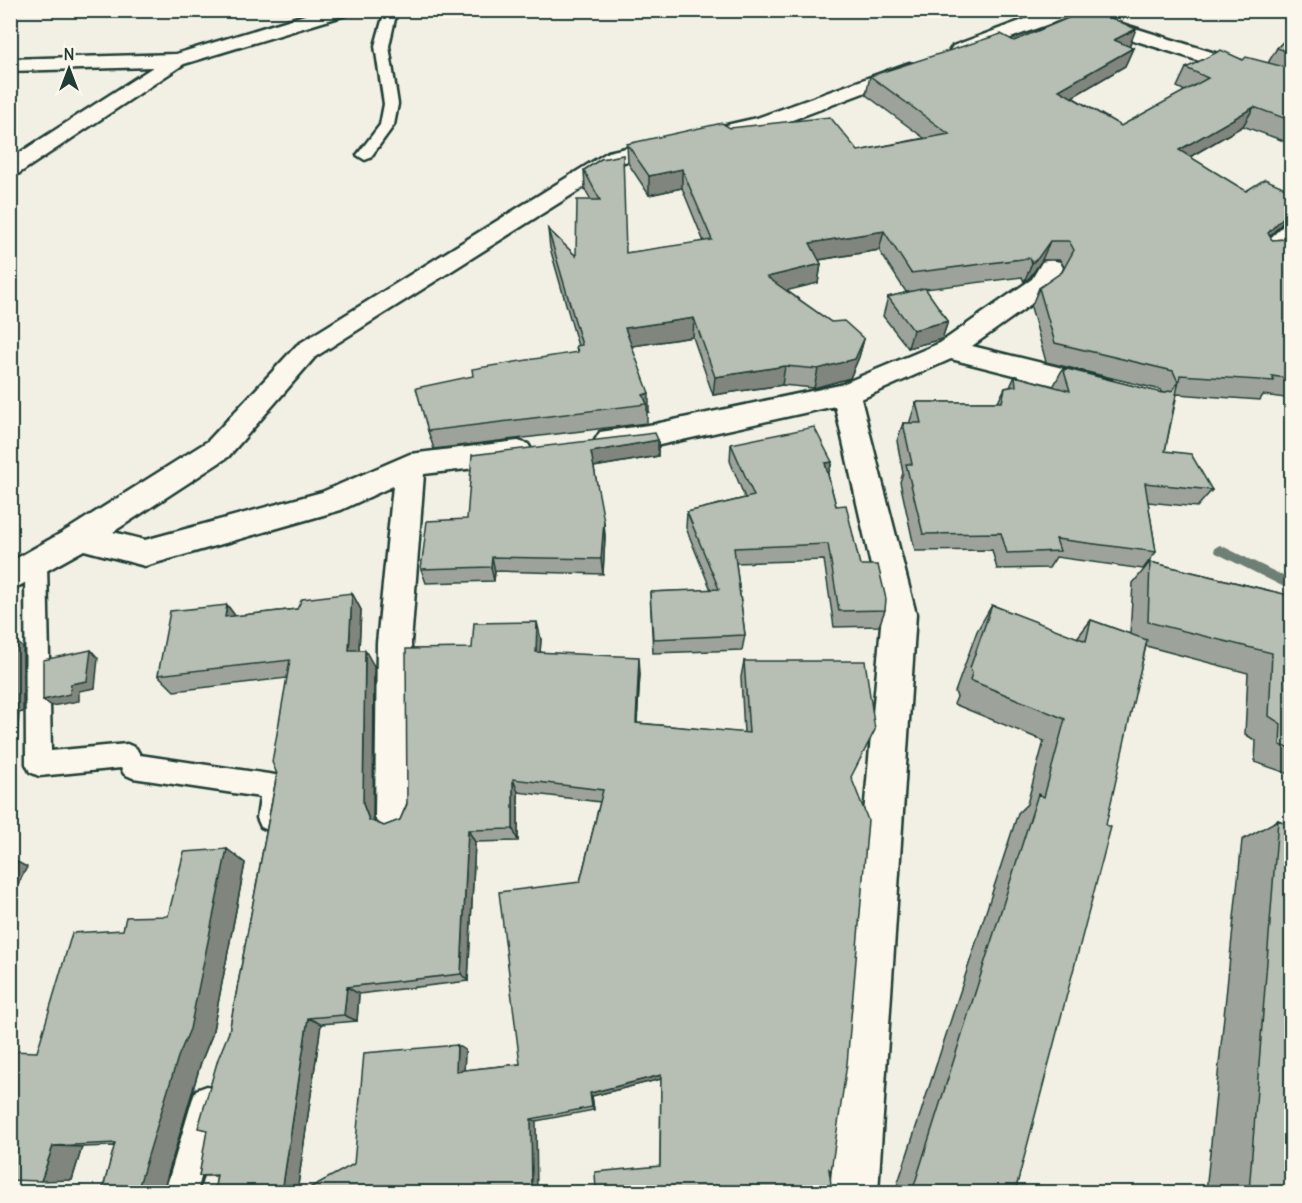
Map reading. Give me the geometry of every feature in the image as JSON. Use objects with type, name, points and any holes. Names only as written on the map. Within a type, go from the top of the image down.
[{"type":"street","points":[[10,65],[177,60],[342,10]]},
{"type":"street","points":[[10,578],[81,537],[218,449],[306,351],[616,157],[763,123],[1067,11],[1292,84]]},
{"type":"street","points":[[10,168],[177,60]]},
{"type":"street","points":[[585,443],[655,435],[846,394],[949,349],[1042,284],[1051,268]]},
{"type":"street","points":[[949,349],[1127,393]]},
{"type":"street","points":[[846,394],[898,614],[854,1192]]},
{"type":"street","points":[[81,537],[145,553],[330,502],[410,465],[550,448]]},
{"type":"street","points":[[393,817],[394,643],[410,465]]},
{"type":"lane","points":[[365,155],[387,125],[391,104],[382,46],[391,10]]},
{"type":"lane","points":[[1266,253],[1292,226]]},
{"type":"lane","points":[[36,563],[39,764],[127,756],[133,766],[275,787],[265,844]]},
{"type":"lane","points":[[181,1192],[215,1074]]},
{"type":"building","points":[[1087,10],[1094,10],[1136,29],[1114,40],[1133,48],[1059,90],[1121,126],[1208,78],[1186,68],[1221,50],[1243,60],[1246,57],[1292,69],[1292,121],[1254,107],[1179,150],[1246,191],[1265,179],[1292,191],[1292,208],[1268,233],[1272,240],[1286,239],[1292,234],[1292,379],[1272,376],[1274,381],[1180,375],[1165,451],[1191,454],[1212,490],[1145,483],[1156,552],[1056,539],[1060,551],[1007,553],[1001,533],[923,534],[906,464],[912,464],[903,423],[921,423],[916,402],[1002,402],[1005,388],[1016,386],[1015,376],[1070,391],[1063,368],[1162,393],[1173,390],[1178,382],[1173,371],[1055,343],[1039,288],[1062,272],[1074,250],[1069,241],[1050,241],[1032,263],[1030,258],[911,273],[884,231],[810,243],[821,264],[767,277],[831,322],[844,321],[864,339],[855,359],[818,369],[785,366],[715,377],[694,318],[625,328],[649,393],[643,395],[647,404],[428,431],[416,388],[473,376],[472,369],[578,352],[576,346],[582,345],[548,229],[576,256],[577,200],[600,200],[584,170],[601,159],[623,155],[626,253],[712,240],[682,169],[649,176],[627,144],[722,123],[730,128],[830,117],[858,151],[949,134],[870,76],[1001,34],[1014,41]]},
{"type":"building","points":[[1292,33],[1292,53],[1277,48]]},
{"type":"building","points":[[925,288],[948,321],[913,330],[888,297]]},
{"type":"building","points":[[814,427],[832,462],[825,463],[836,506],[846,505],[860,565],[878,565],[886,599],[885,610],[839,611],[828,544],[734,548],[745,635],[653,639],[650,592],[719,589],[687,512],[754,496],[731,444]]},
{"type":"building","points":[[655,433],[658,440],[591,452],[604,521],[601,559],[492,557],[491,567],[421,569],[427,521],[467,519],[472,455]]},
{"type":"building","points":[[1150,562],[1292,596],[1292,749],[1280,745],[1281,724],[1269,716],[1272,653],[1148,622]]},
{"type":"building","points":[[352,593],[349,650],[365,650],[363,804],[369,820],[384,826],[400,820],[407,804],[406,649],[472,648],[474,623],[537,622],[536,652],[639,657],[636,723],[749,733],[744,661],[865,661],[875,730],[851,777],[868,820],[847,1064],[831,1171],[829,1169],[832,1192],[596,1192],[595,1172],[660,1166],[661,1075],[590,1093],[592,1107],[531,1119],[532,1192],[302,1192],[354,1164],[364,1053],[457,1045],[456,1071],[520,1064],[499,892],[580,882],[603,790],[513,779],[513,829],[468,830],[461,974],[347,987],[344,1015],[308,1018],[282,1192],[214,1192],[217,1175],[199,1176],[207,1130],[198,1128],[218,1059],[229,1032],[277,774],[272,762],[290,660],[158,675],[170,611],[227,605],[225,617],[297,609],[302,599]]},
{"type":"building","points":[[992,605],[1086,641],[1091,620],[1147,640],[1106,825],[1111,827],[1015,1192],[912,1192],[1038,794],[1044,797],[1065,719],[970,680],[972,673],[970,668]]},
{"type":"building","points":[[91,650],[87,681],[71,684],[70,694],[43,700],[43,660]]},
{"type":"building","points":[[1278,820],[1292,825],[1292,1192],[1249,1192]]},
{"type":"building","points":[[227,849],[190,1029],[178,1057],[137,1192],[102,1192],[115,1143],[53,1146],[41,1181],[10,1180],[10,1051],[37,1052],[72,933],[123,930],[126,917],[168,916],[184,852]]},
{"type":"waterway","points":[[1220,550],[1292,586]]}]
